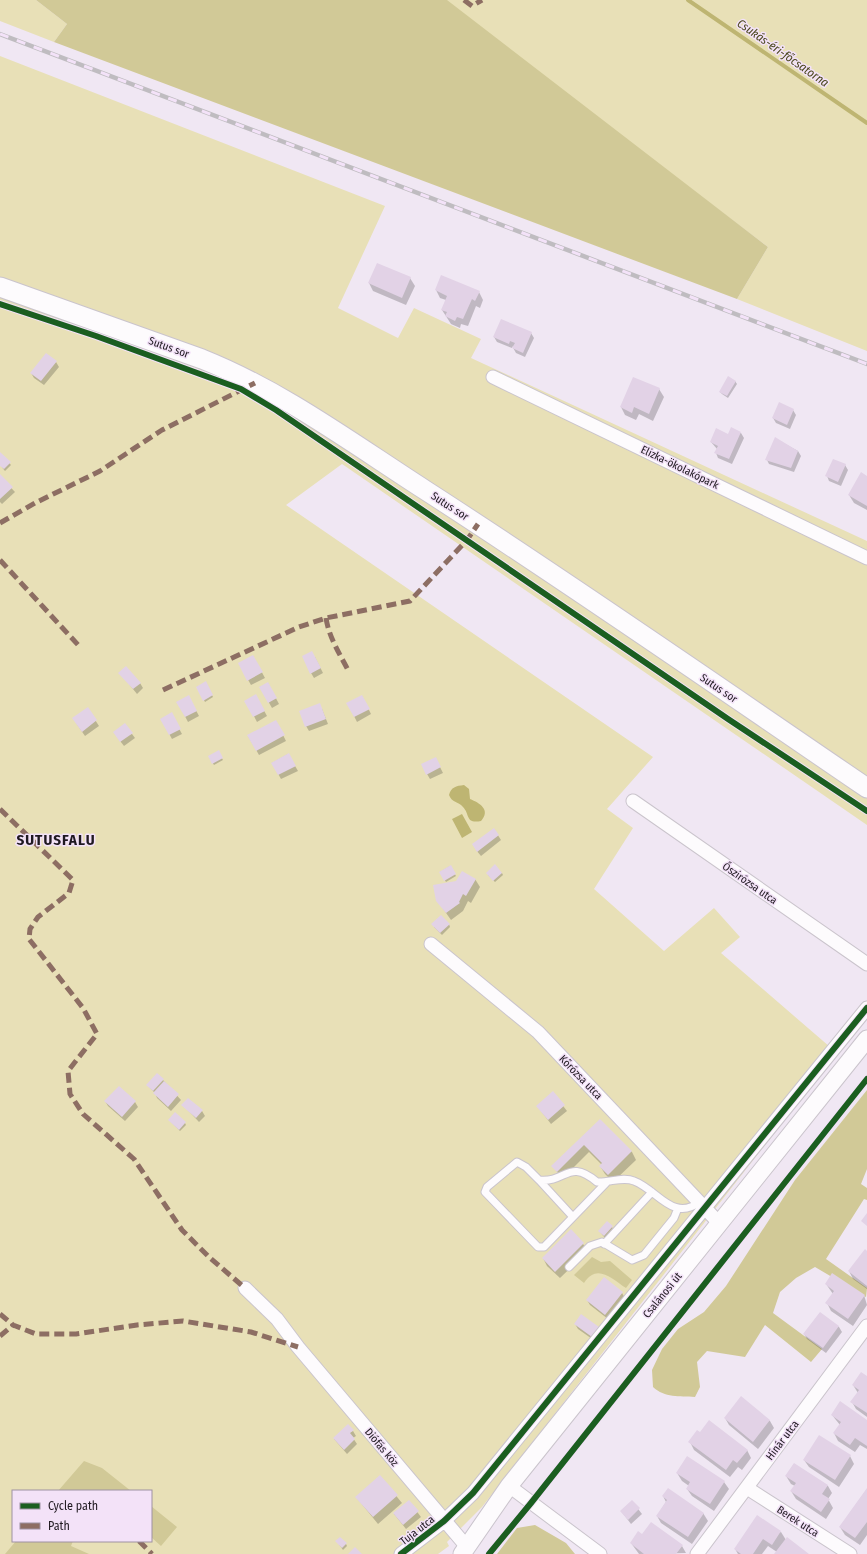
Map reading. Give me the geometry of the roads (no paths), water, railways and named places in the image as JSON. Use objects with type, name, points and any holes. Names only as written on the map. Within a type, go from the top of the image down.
[{"type":"main road","name":"Sutus sor","points":[[0,287],[202,359],[250,380],[281,397],[478,524],[867,788]]},
{"type":"street","name":"Elizka-ökolakópark","points":[[493,377],[867,558]]},
{"type":"street","name":"Őszirózsa utca","points":[[633,802],[867,964]]},
{"type":"street","name":"Kőrózsa utca","points":[[431,944],[538,1032],[720,1224]]},
{"type":"street","name":"Tuja utca","points":[[401,1554],[444,1521],[473,1493],[702,1205],[867,1008]]},
{"type":"street","name":"Csalánosi út","points":[[464,1551],[509,1486],[867,1039]]},
{"type":"street","name":"Diófás köz","points":[[245,1288],[277,1319],[298,1347],[444,1521],[464,1551]]},
{"type":"street","name":"Hínár utca","points":[[697,1554],[867,1326]]},
{"type":"street","points":[[509,1486],[600,1554]]},
{"type":"street","name":"Berek utca","points":[[747,1488],[850,1554]]},
{"type":"lane","points":[[573,1217],[526,1167],[517,1162],[487,1187],[485,1192],[538,1247],[544,1247],[606,1183]]},
{"type":"lane","points":[[539,1180],[548,1181],[571,1170],[586,1173],[597,1182],[606,1183],[625,1180],[634,1181],[668,1204],[678,1208],[690,1209],[702,1205]]},
{"type":"lane","points":[[604,1244],[652,1192]]},
{"type":"lane","points":[[569,1267],[590,1246],[602,1242],[632,1260],[644,1255],[674,1218],[678,1208]]},
{"type":"waterway","name":"Csukás-éri-főcsatorna","points":[[688,0],[867,123]]},
{"type":"railway","points":[[0,34],[867,364]]},
{"type":"district","name":"SUTUSFALU","points":[[56,840]]}]
